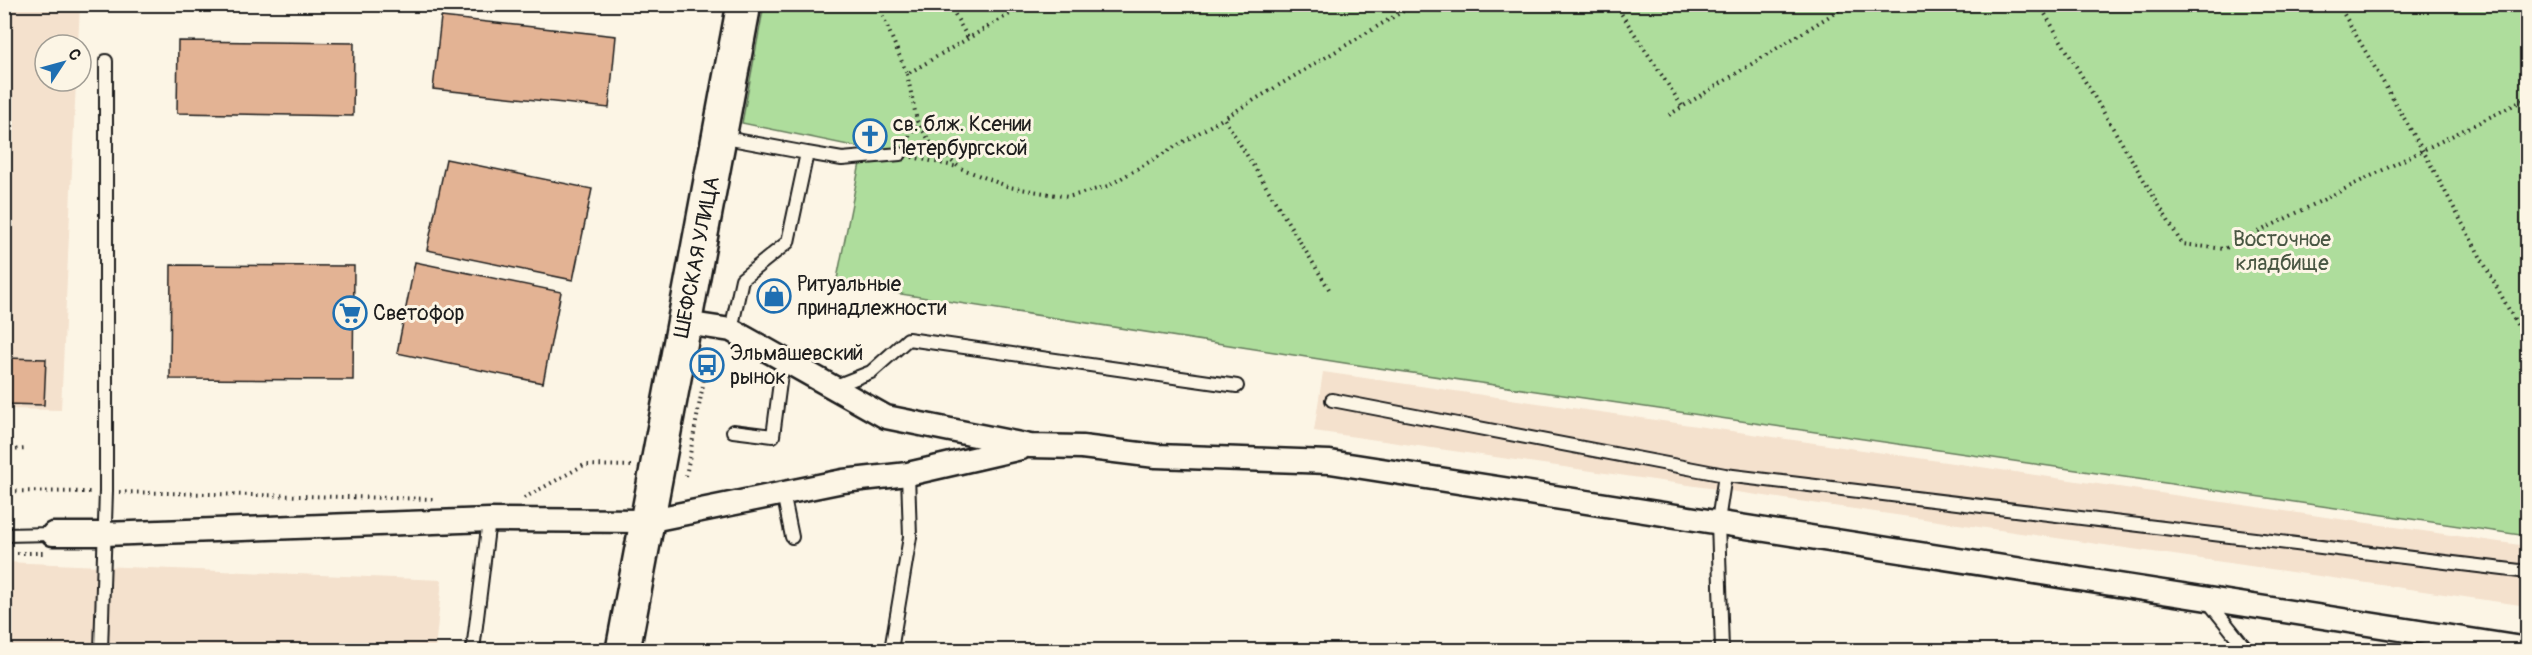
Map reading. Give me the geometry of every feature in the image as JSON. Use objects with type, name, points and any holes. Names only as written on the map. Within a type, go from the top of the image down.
[{"type":"main road","name":"ШЕФСКАЯ УЛИЦА","points":[[623,651],[647,521],[710,327],[719,137],[744,4]]},
{"type":"street","points":[[710,327],[783,359],[886,417],[1030,446],[1082,447],[1156,456],[1330,462],[2528,649]]},
{"type":"street","points":[[53,534],[489,520],[647,521],[843,480],[908,474],[1030,446]]},
{"type":"lane","points":[[101,650],[106,492],[106,61]]},
{"type":"lane","points":[[719,137],[842,159],[900,154]]},
{"type":"lane","points":[[710,327],[742,279],[788,242],[807,153]]},
{"type":"lane","points":[[833,387],[872,372],[908,339],[1237,386]]},
{"type":"lane","points":[[733,431],[773,436],[783,359]]},
{"type":"lane","points":[[1332,400],[1725,475],[2528,572]]},
{"type":"lane","points":[[891,651],[910,537],[908,474]]},
{"type":"lane","points":[[1722,651],[1718,521],[1725,475]]},
{"type":"lane","points":[[783,493],[792,537]]},
{"type":"lane","points":[[473,651],[489,520]]},
{"type":"lane","points":[[4,535],[53,534]]},
{"type":"lane","points":[[2206,600],[2247,651]]},
{"type":"path","points":[[882,4],[882,14],[907,75],[917,121],[932,145],[960,168]]},
{"type":"path","points":[[949,4],[968,38]]},
{"type":"path","points":[[907,75],[1027,4]]},
{"type":"path","points":[[917,121],[900,154],[960,168],[1010,187],[1068,196],[1108,186],[1415,4]]},
{"type":"path","points":[[1615,4],[1682,106]]},
{"type":"path","points":[[1669,115],[1849,4]]},
{"type":"path","points":[[2039,4],[2182,244],[2224,249],[2528,98]]},
{"type":"path","points":[[2338,4],[2423,150],[2528,345]]},
{"type":"path","points":[[1224,118],[1329,289]]},
{"type":"path","points":[[686,476],[710,327]]},
{"type":"path","points":[[4,450],[27,449]]},
{"type":"path","points":[[520,501],[584,465],[631,466]]},
{"type":"path","points":[[4,491],[437,499]]},
{"type":"shaded area","points":[[5,5],[80,5],[79,33],[33,33],[33,93],[75,93],[61,410],[5,409]]},
{"type":"shaded area","points":[[1323,372],[2527,546],[2527,606],[1314,431]]},
{"type":"shaded area","points":[[5,562],[442,580],[435,650],[5,650]]},
{"type":"green space","name":"Восточное кладбище","points":[[764,5],[2527,5],[2527,536],[1351,364],[836,284],[863,148],[742,123]]},
{"type":"building","points":[[441,17],[616,36],[609,108],[433,89]]},
{"type":"building","points":[[178,41],[354,43],[353,116],[177,113]]},
{"type":"building","points":[[446,159],[592,189],[573,280],[427,250]]},
{"type":"building","points":[[415,262],[561,292],[543,383],[397,353]]},
{"type":"building","points":[[171,265],[354,266],[353,380],[170,379]]},
{"type":"building","points":[[4,358],[46,359],[44,405],[4,404]]},
{"type":"place","name":"св. блж. Ксении Петербургской","points":[[870,136]]},
{"type":"place","name":"Ритуальные принадлежности","points":[[774,296]]},
{"type":"place","name":"Светофор","points":[[350,313]]},
{"type":"place","name":"Эльмашевский рынок","points":[[707,365]]}]
